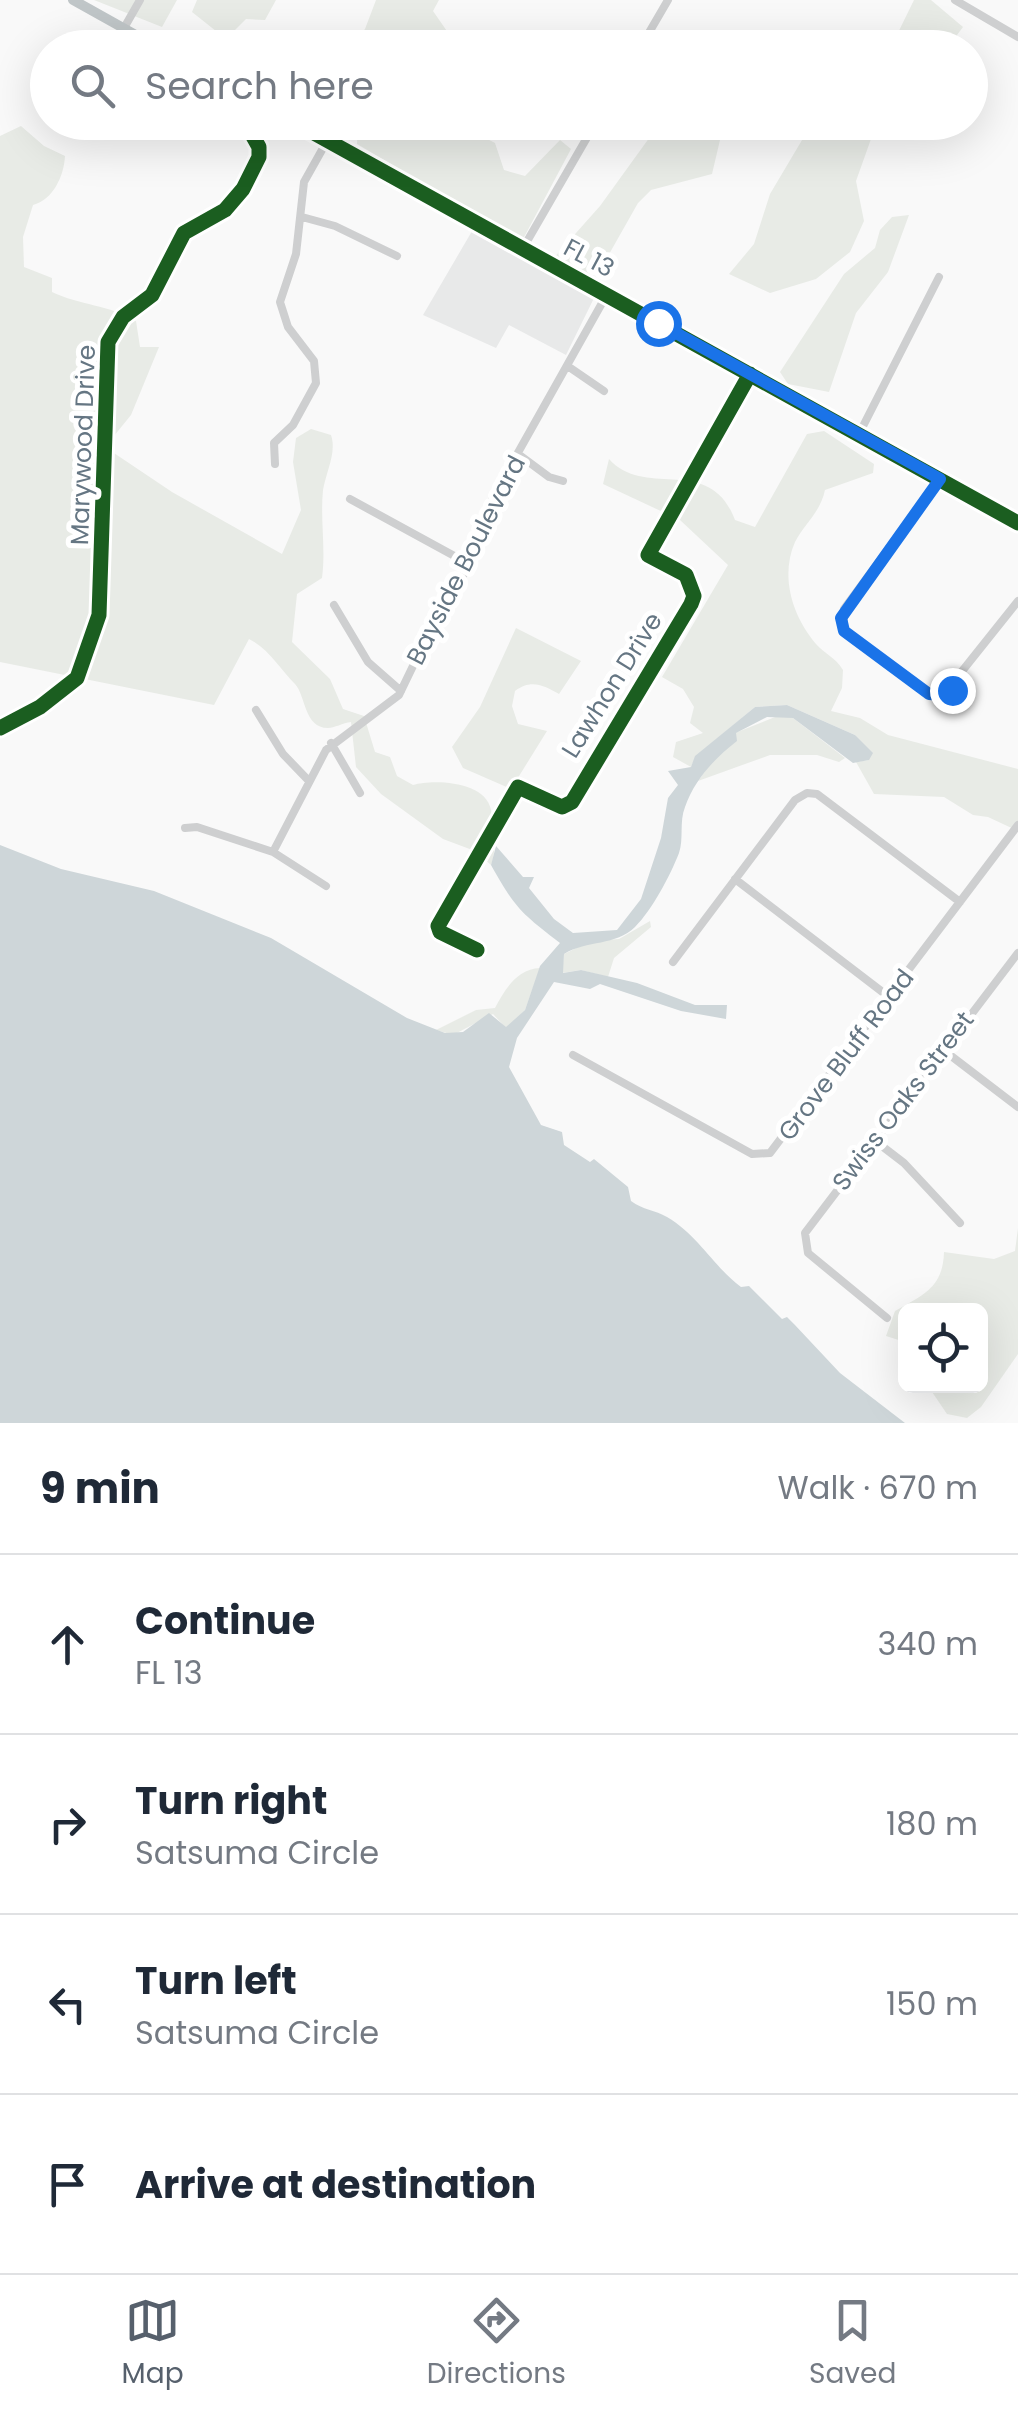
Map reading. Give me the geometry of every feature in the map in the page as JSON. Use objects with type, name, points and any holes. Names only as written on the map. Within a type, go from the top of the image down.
[{"type":"main road","points":[[73,0],[128,30]]},
{"type":"main road","name":"FL 13","points":[[328,141],[1018,523]]},
{"type":"street","points":[[124,28],[140,0]]},
{"type":"street","points":[[650,30],[668,0]]},
{"type":"street","points":[[955,0],[1018,37]]},
{"type":"street","name":"Marywood Drive","points":[[0,728],[73,682],[82,668],[104,592],[108,342],[123,318],[152,296],[184,233],[225,210],[243,189],[260,157],[255,140]]},
{"type":"street","points":[[522,250],[586,140]]},
{"type":"street","points":[[274,464],[274,443],[293,425],[316,383],[314,361],[288,327],[280,302],[296,254],[304,182],[328,141]]},
{"type":"street","points":[[302,217],[335,226],[397,256]]},
{"type":"street","points":[[859,434],[939,277]]},
{"type":"street","name":"Bayside Boulevard","points":[[273,852],[331,743],[390,706],[401,691],[468,564],[493,497],[606,296]]},
{"type":"street","points":[[568,367],[604,391]]},
{"type":"street","name":"Lawhon Drive","points":[[478,950],[440,932],[438,926],[518,786],[562,807],[572,802],[691,604],[694,596],[686,575],[648,555],[750,374]]},
{"type":"street","points":[[518,454],[548,477],[563,481]]},
{"type":"street","points":[[940,479],[844,609],[844,631],[929,694],[944,695],[1018,600]]},
{"type":"street","points":[[350,499],[468,564]]},
{"type":"street","points":[[334,604],[368,662],[401,691]]},
{"type":"street","points":[[256,710],[283,754],[308,780]]},
{"type":"street","points":[[331,743],[360,793]]},
{"type":"street","points":[[673,962],[794,800],[807,793],[817,794],[960,902]]},
{"type":"street","name":"Grove Bluff Road","points":[[573,1054],[752,1154],[766,1155],[800,1118],[1018,825]]},
{"type":"street","points":[[185,828],[197,827],[273,852],[326,886]]},
{"type":"street","points":[[735,879],[889,997]]},
{"type":"street","name":"Swiss Oaks Street","points":[[888,1318],[810,1255],[804,1242],[808,1228],[1018,953]]},
{"type":"street","points":[[942,1048],[1018,1107]]},
{"type":"street","points":[[874,1140],[904,1164],[960,1223]]},
{"type":"shaded area","points":[[94,0],[177,0],[162,27]]},
{"type":"shaded area","points":[[197,0],[276,0],[265,20],[246,19],[235,30],[215,30],[192,12]]},
{"type":"shaded area","points":[[376,0],[439,0],[433,11],[446,30],[364,30]]},
{"type":"shaded area","points":[[914,0],[931,0],[963,27],[961,30],[899,30]]},
{"type":"shaded area","points":[[21,126],[30,134],[30,140],[65,156],[56,186],[33,205],[23,237],[24,267],[52,278],[52,292],[136,321],[140,347],[159,347],[131,415],[105,447],[172,492],[282,554],[301,510],[293,462],[296,438],[311,429],[331,435],[332,455],[322,501],[322,578],[297,594],[292,642],[330,679],[343,709],[364,716],[375,752],[390,757],[397,776],[413,785],[458,784],[487,800],[494,846],[491,865],[475,851],[443,839],[381,794],[356,767],[351,722],[328,728],[314,723],[299,689],[249,639],[214,705],[0,662],[0,136]]},
{"type":"shaded area","points":[[357,140],[489,140],[495,143],[504,170],[525,176],[560,140],[571,149],[522,241],[357,144]]},
{"type":"shaded area","points":[[648,140],[720,140],[712,174],[651,190],[638,203],[608,256],[583,280],[552,260],[600,206]]},
{"type":"shaded area","points":[[802,140],[871,140],[856,181],[864,221],[850,252],[816,279],[770,293],[729,274],[754,244],[770,194]]},
{"type":"shaded area","points":[[909,215],[888,272],[856,313],[829,392],[788,384],[780,372],[844,274],[875,248],[880,230],[892,217]]},
{"type":"shaded area","points":[[475,226],[596,294],[566,355],[509,325],[496,348],[423,315]]},
{"type":"shaded area","points":[[824,431],[874,464],[873,473],[825,490],[791,555],[789,582],[800,621],[816,644],[843,670],[842,688],[831,711],[860,718],[888,735],[1018,769],[1018,831],[988,817],[973,815],[944,797],[874,794],[856,762],[869,760],[855,735],[787,705],[755,707],[696,756],[691,767],[673,757],[676,742],[703,733],[690,723],[694,707],[683,689],[662,677],[728,565],[680,520],[603,484],[609,459],[624,471],[641,476],[694,482],[710,488],[724,500],[735,520],[755,527],[807,434]]},
{"type":"shaded area","points":[[516,628],[581,661],[559,694],[537,685],[515,691],[512,706],[518,724],[547,731],[511,789],[463,768],[452,747],[480,707]]},
{"type":"shaded area","points":[[787,705],[855,735],[873,753],[869,760],[853,763],[793,718],[767,717],[736,733],[737,741],[694,787],[683,813],[679,853],[641,920],[619,937],[564,954],[563,973],[581,970],[637,983],[695,1005],[727,1005],[726,1019],[681,1011],[600,984],[590,989],[554,982],[517,1038],[509,1067],[541,1125],[562,1132],[564,1145],[590,1162],[594,1159],[628,1187],[631,1201],[678,1225],[731,1279],[741,1287],[749,1286],[782,1319],[787,1317],[840,1373],[905,1423],[0,1423],[0,845],[61,869],[154,891],[271,938],[407,1018],[445,1033],[463,1032],[489,1013],[506,1027],[525,1010],[540,966],[560,943],[527,916],[506,891],[491,865],[496,846],[523,877],[534,877],[529,888],[554,919],[573,933],[617,930],[641,899],[661,838],[668,798],[678,785],[668,771],[691,767],[695,756],[755,707]]},
{"type":"shaded area","points":[[780,715],[793,718],[845,758],[839,762],[817,755],[770,755],[698,781],[713,760],[736,741],[735,733]]},
{"type":"shaded area","points":[[650,921],[651,927],[614,958],[608,977],[581,970],[562,973],[564,954],[591,941],[619,939]]},
{"type":"shaded area","points":[[540,968],[525,1010],[506,1028],[493,1014],[453,1035],[436,1030],[476,1010],[495,1008],[518,976]]},
{"type":"shaded area","points":[[1018,1228],[1018,1354],[981,1407],[967,1418],[947,1414],[933,1393],[988,1393],[988,1303],[909,1303],[935,1282],[944,1252],[994,1259],[1015,1251]]},
{"type":"shaded area","points":[[898,1309],[898,1340],[886,1336]]},
{"type":"waterway","points":[[977,491],[1018,513]]},
{"type":"cycle path","points":[[0,728],[40,707],[77,678],[99,615],[108,342],[123,317],[152,295],[184,233],[225,210],[243,189],[259,157],[255,140]]},
{"type":"cycle path","points":[[326,140],[1018,523]]},
{"type":"cycle path","points":[[477,950],[440,932],[438,926],[518,787],[562,807],[572,802],[691,604],[694,596],[686,575],[648,555],[750,374]]},
{"type":"route","points":[[658,323],[940,479],[841,618],[844,631],[929,694],[944,695],[952,690]]}]
